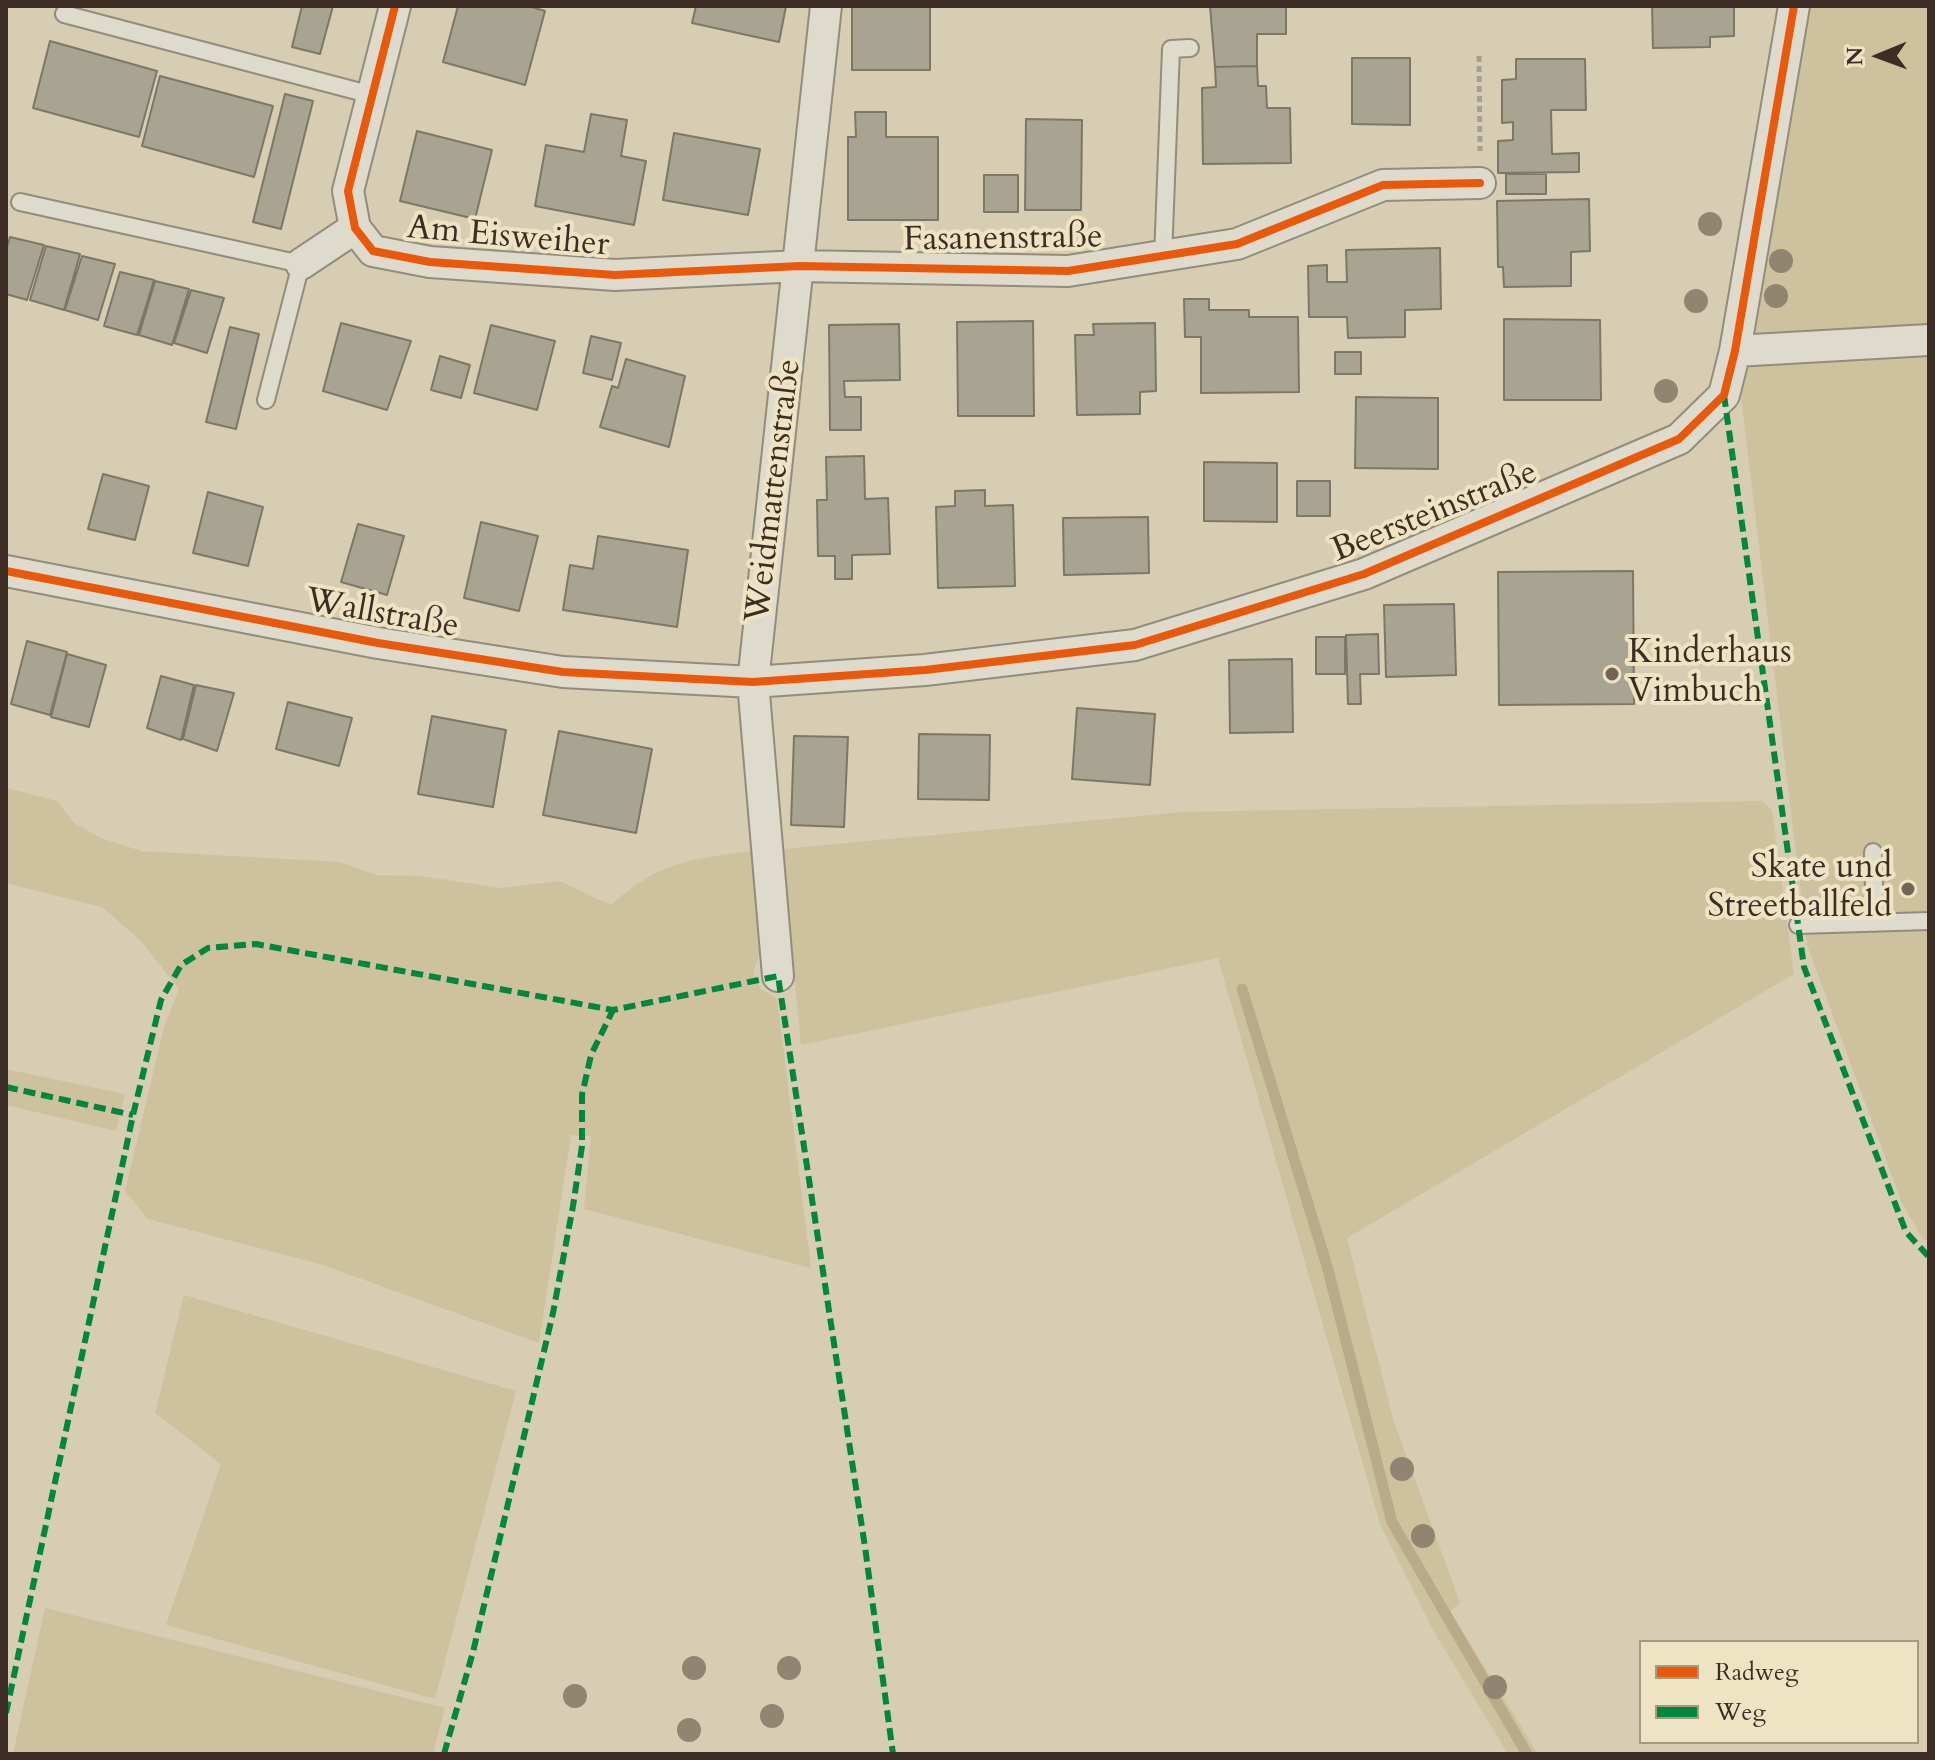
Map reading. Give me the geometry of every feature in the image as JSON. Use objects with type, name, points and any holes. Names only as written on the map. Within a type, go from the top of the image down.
[{"type":"street","points":[[301,264],[355,228],[348,191],[395,6]]},
{"type":"street","name":"Weidmattenstraße","points":[[778,976],[753,682],[826,6]]},
{"type":"street","name":"Beersteinstraße","points":[[753,682],[925,670],[1135,645],[1364,574],[1679,439],[1724,395],[1735,351],[1794,6]]},
{"type":"street","name":"Fasanenstraße","points":[[800,266],[1068,271],[1237,244],[1383,185],[1480,183]]},
{"type":"street","name":"Am Eisweiher","points":[[355,228],[373,251],[430,262],[615,275],[800,266]]},
{"type":"street","points":[[1735,351],[1929,340]]},
{"type":"street","name":"Wallstraße","points":[[6,571],[378,643],[563,672],[753,682]]},
{"type":"lane","points":[[64,14],[372,95]]},
{"type":"lane","points":[[1163,258],[1171,49],[1190,48]]},
{"type":"lane","points":[[20,202],[301,264],[266,400]]},
{"type":"lane","points":[[1873,852],[1875,923]]},
{"type":"lane","points":[[1798,925],[1929,921]]},
{"type":"path","points":[[1479,56],[1480,183]]},
{"type":"shaded area","points":[[1811,6],[1929,6],[1929,1241],[1923,1239],[1902,1203],[1807,945],[1741,397]]},
{"type":"shaded area","points":[[6,788],[57,801],[74,823],[101,838],[141,851],[340,862],[376,875],[420,876],[501,888],[559,881],[611,905],[660,871],[693,860],[752,851],[760,882],[766,936],[753,973],[761,989],[777,999],[811,1268],[584,1209],[591,1136],[571,1135],[539,1343],[320,1264],[148,1219],[125,1191],[164,1027],[179,989],[141,941],[102,907],[6,883]]},
{"type":"shaded area","points":[[1762,801],[1772,810],[1794,974],[1347,1238],[1393,1419],[1460,1603],[1450,1611],[1538,1754],[1508,1754],[1433,1630],[1380,1524],[1218,958],[801,1045],[782,849],[1183,812]]},
{"type":"shaded area","points":[[6,1069],[125,1094],[116,1131],[6,1105]]},
{"type":"shaded area","points":[[184,1295],[516,1391],[435,1699],[166,1625],[221,1464],[155,1413]]},
{"type":"shaded area","points":[[45,1608],[445,1708],[433,1754],[13,1754]]},
{"type":"building","points":[[302,6],[333,6],[320,54],[292,47]]},
{"type":"building","points":[[458,6],[528,6],[545,11],[525,85],[443,62]]},
{"type":"building","points":[[696,6],[786,6],[779,42],[692,23]]},
{"type":"building","points":[[852,6],[930,6],[930,70],[852,70]]},
{"type":"building","points":[[1210,6],[1286,6],[1286,34],[1257,34],[1257,66],[1215,67]]},
{"type":"building","points":[[1652,6],[1734,6],[1734,36],[1710,37],[1710,47],[1653,48]]},
{"type":"building","points":[[50,41],[157,71],[139,137],[33,108]]},
{"type":"building","points":[[1352,58],[1410,58],[1410,125],[1352,124]]},
{"type":"building","points":[[1516,59],[1585,59],[1586,110],[1551,110],[1552,154],[1579,153],[1579,172],[1498,173],[1498,141],[1513,140],[1513,122],[1502,123],[1502,80],[1516,79]]},
{"type":"building","points":[[1257,66],[1258,86],[1266,86],[1267,108],[1290,108],[1291,163],[1203,164],[1202,88],[1216,87],[1215,67]]},
{"type":"building","points":[[160,76],[273,106],[254,177],[142,146]]},
{"type":"building","points":[[285,94],[313,101],[281,229],[253,222]]},
{"type":"building","points":[[855,112],[886,112],[886,137],[938,137],[938,220],[848,220],[848,137],[856,137]]},
{"type":"building","points":[[591,114],[627,120],[621,156],[646,161],[634,225],[535,206],[546,145],[584,152]]},
{"type":"building","points":[[1026,119],[1082,120],[1081,210],[1025,210]]},
{"type":"building","points":[[417,131],[492,150],[475,219],[400,201]]},
{"type":"building","points":[[674,133],[760,149],[748,215],[663,200]]},
{"type":"building","points":[[1506,174],[1546,174],[1546,194],[1506,194]]},
{"type":"building","points":[[984,175],[1018,175],[1018,212],[984,212]]},
{"type":"building","points":[[1589,199],[1590,251],[1571,252],[1571,286],[1504,287],[1503,267],[1498,267],[1497,201]]},
{"type":"building","points":[[10,237],[44,245],[27,300],[6,294],[6,250]]},
{"type":"building","points":[[46,246],[80,254],[64,310],[30,300]]},
{"type":"building","points":[[1440,248],[1441,309],[1405,310],[1405,337],[1348,338],[1347,317],[1309,317],[1308,266],[1327,265],[1327,282],[1347,282],[1346,250]]},
{"type":"building","points":[[82,256],[115,264],[98,320],[65,310]]},
{"type":"building","points":[[120,272],[154,280],[137,335],[104,326]]},
{"type":"building","points":[[155,281],[189,289],[172,345],[139,335]]},
{"type":"building","points":[[191,290],[224,298],[207,353],[174,343]]},
{"type":"building","points":[[1184,299],[1209,299],[1209,310],[1249,310],[1249,317],[1298,317],[1299,392],[1201,393],[1201,337],[1185,337]]},
{"type":"building","points":[[1504,319],[1600,320],[1601,400],[1504,400]]},
{"type":"building","points":[[1033,321],[1034,416],[958,416],[957,322]]},
{"type":"building","points":[[341,323],[411,341],[387,410],[323,391]]},
{"type":"building","points":[[1155,323],[1156,391],[1140,392],[1140,414],[1077,415],[1075,335],[1094,335],[1093,324]]},
{"type":"building","points":[[899,324],[900,380],[844,381],[845,397],[861,397],[861,430],[830,430],[829,325]]},
{"type":"building","points":[[491,325],[555,341],[537,410],[474,393]]},
{"type":"building","points":[[230,327],[259,334],[236,429],[206,422]]},
{"type":"building","points":[[591,336],[621,343],[612,380],[583,373]]},
{"type":"building","points":[[1335,352],[1361,352],[1361,374],[1335,374]]},
{"type":"building","points":[[440,356],[470,365],[461,398],[431,390]]},
{"type":"building","points":[[626,359],[685,376],[669,447],[600,427],[612,386],[618,388]]},
{"type":"building","points":[[1356,397],[1438,398],[1438,469],[1355,468]]},
{"type":"building","points":[[864,456],[865,499],[888,498],[890,554],[852,555],[852,579],[835,579],[835,556],[818,556],[817,500],[827,500],[826,457]]},
{"type":"building","points":[[1204,462],[1277,463],[1277,522],[1204,521]]},
{"type":"building","points":[[103,474],[149,486],[135,540],[88,529]]},
{"type":"building","points":[[1297,481],[1330,481],[1330,516],[1297,516]]},
{"type":"building","points":[[985,490],[985,506],[1013,505],[1015,586],[938,588],[936,507],[955,506],[955,491]]},
{"type":"building","points":[[208,492],[263,507],[248,566],[193,553]]},
{"type":"building","points":[[1148,517],[1149,573],[1064,575],[1063,518]]},
{"type":"building","points":[[481,522],[538,536],[519,611],[464,598]]},
{"type":"building","points":[[358,524],[404,536],[387,595],[341,582]]},
{"type":"building","points":[[598,536],[688,550],[677,627],[563,610],[570,565],[593,569]]},
{"type":"building","points":[[1633,571],[1634,704],[1499,705],[1498,572]]},
{"type":"building","points":[[1454,604],[1456,675],[1386,677],[1384,605]]},
{"type":"building","points":[[1378,634],[1379,674],[1360,674],[1361,704],[1348,704],[1346,635]]},
{"type":"building","points":[[1316,637],[1345,637],[1345,674],[1316,674]]},
{"type":"building","points":[[27,641],[67,652],[50,715],[11,704]]},
{"type":"building","points":[[67,654],[106,665],[89,727],[51,717]]},
{"type":"building","points":[[1292,659],[1293,732],[1230,733],[1229,660]]},
{"type":"building","points":[[161,676],[194,685],[181,740],[147,728]]},
{"type":"building","points":[[196,685],[234,693],[217,751],[183,739]]},
{"type":"building","points":[[288,702],[352,718],[339,766],[276,749]]},
{"type":"building","points":[[1077,708],[1155,714],[1150,785],[1072,779]]},
{"type":"building","points":[[432,716],[506,730],[493,807],[418,794]]},
{"type":"building","points":[[559,731],[652,749],[636,833],[543,815]]},
{"type":"building","points":[[919,734],[990,735],[989,800],[918,799]]},
{"type":"building","points":[[794,736],[848,737],[844,827],[791,825]]},
{"type":"waterway","points":[[1242,989],[1327,1266],[1392,1522],[1527,1754]]},
{"type":"marked path","points":[[1724,395],[1804,967],[1906,1232],[1929,1257]]},
{"type":"marked path","points":[[6,1713],[133,1115],[161,1000],[181,965],[208,948],[256,944],[613,1010],[778,976],[865,1547],[893,1754]]},
{"type":"marked path","points":[[444,1754],[473,1652],[553,1313],[582,1146],[582,1095],[591,1055],[613,1010]]},
{"type":"marked path","points":[[6,1087],[133,1115]]},
{"type":"cycle path","points":[[395,6],[348,191],[355,228],[373,251],[430,262],[615,275],[800,266],[1068,271],[1237,244],[1383,185],[1480,183]]},
{"type":"cycle path","points":[[6,571],[378,643],[563,672],[753,682],[925,670],[1135,645],[1364,574],[1679,439],[1724,395],[1735,351],[1794,6]]},
{"type":"place","name":"Kinderhaus Vimbuch","points":[[1612,674]]},
{"type":"place","name":"Skate und Streetballfeld","points":[[1908,889]]}]
